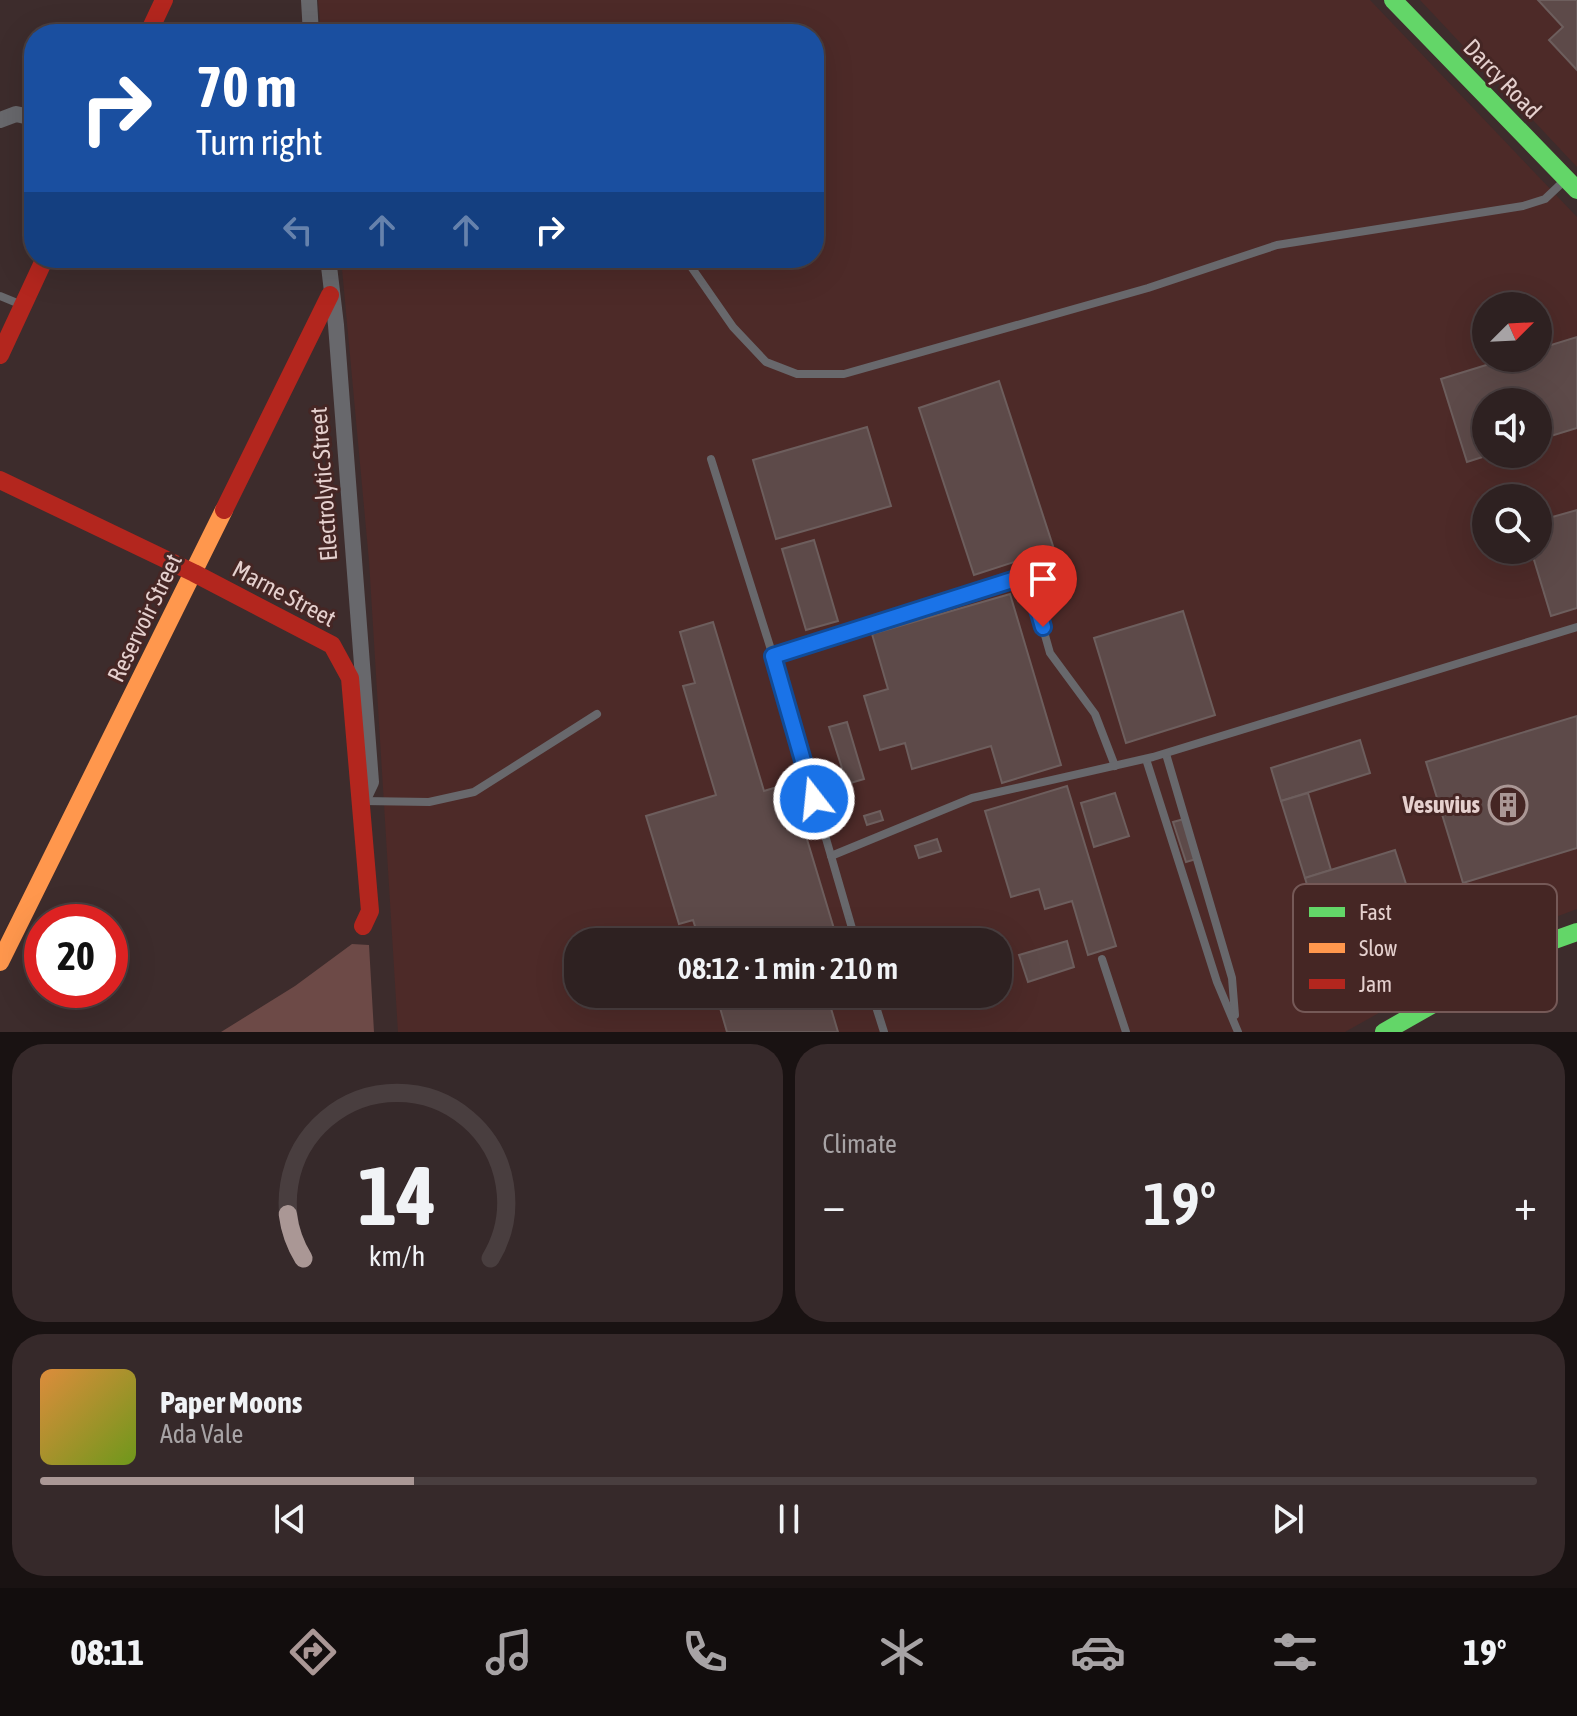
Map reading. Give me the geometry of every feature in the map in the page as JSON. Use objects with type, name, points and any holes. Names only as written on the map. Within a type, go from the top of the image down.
[{"type":"street","points":[[153,24],[164,0]]},
{"type":"street","points":[[309,0],[310,24]]},
{"type":"street","name":"Darcy Road","points":[[1393,0],[1572,185]]},
{"type":"street","points":[[0,120],[16,114],[24,116]]},
{"type":"street","points":[[0,355],[40,268]]},
{"type":"street","name":"Electrolytic Street","points":[[329,268],[336,325],[371,782],[362,801]]},
{"type":"street","name":"Reservoir Street","points":[[0,962],[330,295]]},
{"type":"street","name":"Marne Street","points":[[0,480],[194,573],[332,645],[350,678],[370,911],[363,926]]},
{"type":"street","points":[[1557,939],[1577,932]]},
{"type":"street","points":[[1384,1032],[1419,1012]]},
{"type":"lane","points":[[692,268],[733,327],[766,362],[797,374],[844,374],[1148,288],[1277,245],[1523,206],[1572,185]]},
{"type":"lane","points":[[0,296],[23,306]]},
{"type":"lane","points":[[711,459],[773,656],[852,928]]},
{"type":"lane","points":[[773,656],[1028,575],[1050,653],[1095,714],[1115,766]]},
{"type":"lane","points":[[831,856],[972,798],[1166,754],[1577,627]]},
{"type":"lane","points":[[362,801],[429,802],[474,792],[597,714]]},
{"type":"lane","points":[[1166,754],[1232,978],[1237,1028]]},
{"type":"lane","points":[[1146,759],[1217,982],[1237,1028]]},
{"type":"lane","points":[[1102,959],[1126,1032]]},
{"type":"lane","points":[[876,1008],[884,1032]]},
{"type":"shaded area","points":[[318,0],[1370,0],[1577,217],[1577,909],[1557,916],[1557,884],[1293,884],[1293,1012],[1381,1012],[1345,1032],[398,1032],[369,561],[342,268],[824,268],[824,24],[320,24]]},
{"type":"shaded area","points":[[1420,0],[1577,0],[1577,167]]},
{"type":"shaded area","points":[[352,944],[369,945],[374,1032],[221,1032],[295,986]]},
{"type":"building","points":[[1538,0],[1577,0],[1577,70],[1549,40],[1563,27]]},
{"type":"building","points":[[1577,337],[1577,428],[1552,436],[1552,388],[1472,388],[1472,460],[1467,462],[1441,379],[1472,369],[1472,372],[1552,372],[1552,345]]},
{"type":"building","points":[[999,381],[1054,549],[974,575],[919,408]]},
{"type":"building","points":[[867,427],[891,506],[776,539],[753,460]]},
{"type":"building","points":[[1577,510],[1577,608],[1551,616],[1535,564],[1552,564],[1552,517]]},
{"type":"building","points":[[814,540],[838,621],[806,630],[782,549]]},
{"type":"building","points":[[1010,594],[1061,765],[1002,783],[991,746],[912,769],[905,743],[880,750],[864,696],[888,689],[872,634]]},
{"type":"building","points":[[1183,611],[1215,715],[1126,743],[1094,638]]},
{"type":"building","points":[[713,622],[764,791],[790,783],[834,928],[696,928],[693,920],[679,924],[646,816],[716,795],[683,686],[695,683],[680,632]]},
{"type":"building","name":"Vesuvius","points":[[1577,716],[1577,848],[1463,883],[1426,762]]},
{"type":"building","points":[[847,722],[864,779],[847,784],[829,727]]},
{"type":"building","points":[[1360,740],[1370,773],[1281,801],[1271,768]]},
{"type":"building","points":[[1067,786],[1116,946],[1088,955],[1072,901],[1045,909],[1039,889],[1011,897],[985,811]]},
{"type":"building","points":[[1115,793],[1129,836],[1094,847],[1081,803]]},
{"type":"building","points":[[1308,793],[1331,870],[1305,878],[1281,801]]},
{"type":"building","points":[[880,811],[883,820],[867,825],[864,816]]},
{"type":"building","points":[[1184,819],[1196,859],[1186,862],[1173,822]]},
{"type":"building","points":[[937,839],[941,851],[919,858],[915,846]]},
{"type":"building","points":[[1395,850],[1406,884],[1307,884],[1305,878]]},
{"type":"building","points":[[1067,941],[1074,967],[1028,982],[1019,955]]},
{"type":"building","points":[[720,1008],[831,1008],[838,1032],[727,1032]]},
{"type":"traffic: fast","points":[[1393,0],[1577,190]]},
{"type":"traffic: fast","points":[[1557,939],[1577,932]]},
{"type":"traffic: fast","points":[[1384,1032],[1419,1012]]},
{"type":"traffic: slow","points":[[0,962],[224,510]]},
{"type":"traffic: jam","points":[[153,24],[164,0]]},
{"type":"traffic: jam","points":[[0,355],[40,268]]},
{"type":"traffic: jam","points":[[224,510],[330,295]]},
{"type":"traffic: jam","points":[[0,480],[194,573],[332,645],[350,678],[370,911],[363,926]]},
{"type":"place","name":"Vesuvius","points":[[1508,805]]},
{"type":"route","points":[[814,799],[773,656],[1028,575],[1043,627]]}]
